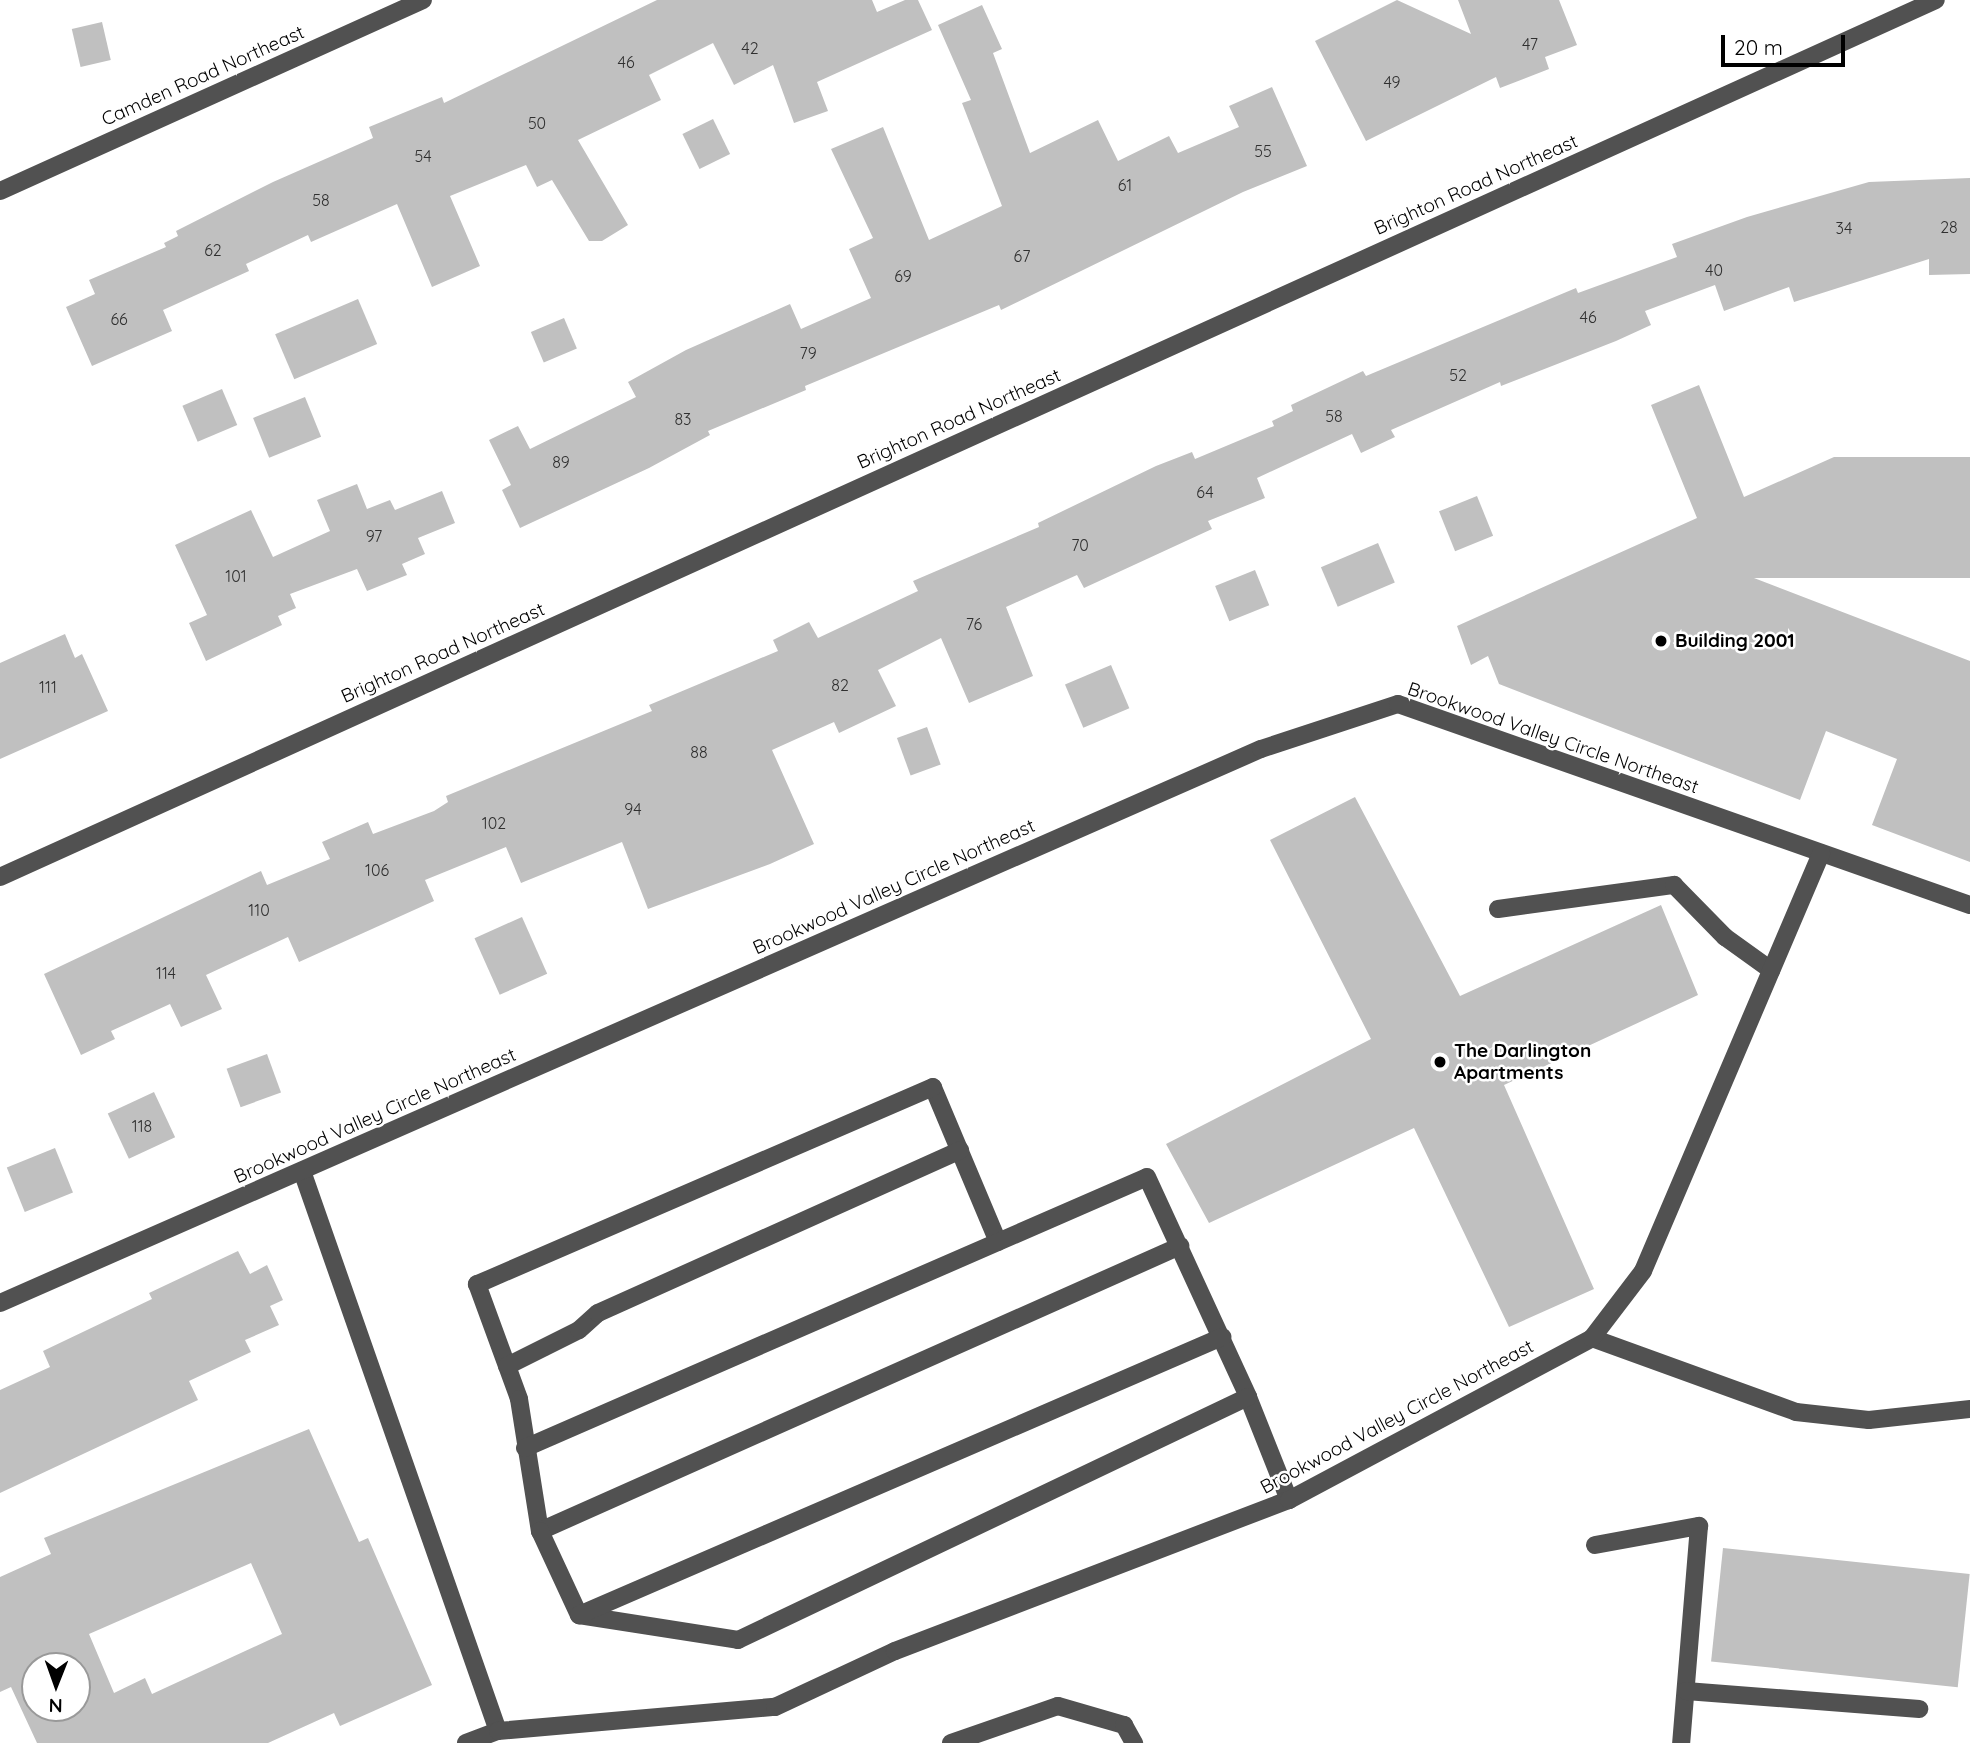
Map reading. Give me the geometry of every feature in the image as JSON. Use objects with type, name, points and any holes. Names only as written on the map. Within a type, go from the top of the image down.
[{"type":"street","name":"Camden Road Northeast","points":[[0,191],[423,0]]},
{"type":"street","name":"Brighton Road Northeast","points":[[0,877],[1936,0]]},
{"type":"street","name":"Brookwood Valley Circle Northeast","points":[[0,1303],[1261,749],[1398,704],[1970,905]]},
{"type":"street","name":"Brookwood Valley Circle Northeast","points":[[466,1743],[498,1731],[775,1707],[895,1651],[1289,1500],[1592,1338],[1643,1272],[1821,853]]},
{"type":"street","points":[[1498,909],[1674,886],[1725,937],[1772,970]]},
{"type":"street","points":[[579,1615],[540,1531],[519,1398],[477,1284],[933,1087],[998,1242]]},
{"type":"street","points":[[507,1366],[579,1330],[598,1313],[960,1150]]},
{"type":"street","points":[[302,1171],[498,1731]]},
{"type":"street","points":[[525,1448],[1147,1177],[1248,1397],[1289,1500]]},
{"type":"street","points":[[540,1531],[1180,1246]]},
{"type":"street","points":[[579,1615],[1222,1338]]},
{"type":"street","points":[[1592,1338],[1796,1412],[1869,1420],[1970,1409]]},
{"type":"street","points":[[579,1615],[738,1640],[1248,1397]]},
{"type":"street","points":[[1595,1545],[1699,1526],[1681,1743]]},
{"type":"street","points":[[1686,1691],[1919,1709]]},
{"type":"street","points":[[951,1743],[1058,1706],[1124,1725],[1135,1743]]},
{"type":"building","points":[[657,0],[872,0],[877,12],[905,0],[918,0],[932,30],[817,82],[828,111],[794,123],[773,65],[734,85],[713,43],[649,75],[661,100],[578,140],[628,225],[602,241],[589,241],[552,180],[537,187],[526,165],[450,196],[480,266],[432,287],[397,204],[311,242],[308,235],[246,264],[249,271],[163,310],[172,331],[92,366],[66,307],[95,294],[89,280],[166,247],[164,243],[178,236],[176,231],[273,182],[373,138],[369,127],[442,97],[444,103]]},
{"type":"building","points":[[1397,0],[1471,34],[1458,0],[1559,0],[1577,45],[1545,57],[1549,69],[1500,88],[1496,77],[1366,141],[1315,41]]},
{"type":"building","points":[[982,5],[1002,49],[993,53],[1030,153],[1098,120],[1118,161],[1169,136],[1178,153],[1239,127],[1229,106],[1272,87],[1307,166],[1243,192],[1001,310],[999,305],[805,386],[806,390],[708,431],[710,435],[649,468],[520,528],[502,490],[511,485],[489,440],[518,426],[530,449],[636,397],[628,382],[686,350],[790,304],[801,329],[871,298],[849,249],[873,238],[831,149],[883,127],[929,240],[1002,206],[962,103],[971,100],[938,25]]},
{"type":"building","points":[[102,22],[111,60],[81,67],[72,29]]},
{"type":"building","points":[[713,119],[730,154],[700,169],[682,134]]},
{"type":"building","points":[[1970,178],[1970,274],[1929,275],[1929,259],[1794,302],[1789,287],[1724,311],[1715,285],[1645,311],[1651,325],[1501,386],[1500,382],[1391,430],[1395,437],[1361,453],[1352,434],[1257,478],[1265,498],[1208,521],[1212,529],[1084,588],[1077,575],[1006,607],[1033,676],[969,703],[941,638],[878,670],[896,706],[839,733],[834,722],[772,750],[814,844],[770,864],[648,909],[622,842],[521,883],[506,847],[425,880],[434,901],[299,962],[288,937],[206,975],[222,1009],[181,1027],[170,1004],[111,1031],[115,1039],[81,1055],[44,974],[261,871],[267,885],[330,859],[322,842],[368,822],[373,834],[434,811],[448,802],[446,796],[652,711],[649,705],[778,651],[773,640],[809,622],[818,638],[918,591],[913,581],[1039,527],[1038,523],[1156,466],[1192,452],[1195,459],[1274,426],[1272,421],[1293,411],[1291,405],[1363,371],[1366,376],[1576,288],[1578,293],[1677,257],[1672,244],[1747,217],[1869,182]]},
{"type":"building","points":[[358,299],[377,344],[294,379],[275,334]]},
{"type":"building","points":[[564,318],[577,348],[544,362],[531,332]]},
{"type":"building","name":"Building 2001","points":[[1699,385],[1744,497],[1834,457],[1970,457],[1970,578],[1754,578],[1970,661],[1970,862],[1872,825],[1897,759],[1826,731],[1800,800],[1499,684],[1488,656],[1471,665],[1457,626],[1697,518],[1651,405]]},
{"type":"building","points":[[222,389],[237,425],[198,442],[182,406]]},
{"type":"building","points":[[305,397],[321,437],[269,458],[253,418]]},
{"type":"building","points":[[357,484],[367,509],[390,500],[395,510],[442,491],[455,523],[418,538],[425,554],[402,564],[407,575],[367,591],[357,569],[290,594],[296,608],[278,616],[282,625],[206,661],[189,623],[207,615],[175,545],[251,510],[273,557],[330,531],[317,500]]},
{"type":"building","points":[[1477,496],[1493,536],[1455,551],[1439,511]]},
{"type":"building","points":[[1378,543],[1395,583],[1338,607],[1321,567]]},
{"type":"building","points":[[1255,570],[1269,605],[1229,621],[1215,586]]},
{"type":"building","points":[[65,634],[75,658],[82,654],[108,711],[0,759],[0,663]]},
{"type":"building","points":[[1111,665],[1129,708],[1083,728],[1065,685]]},
{"type":"building","points":[[927,727],[941,765],[911,776],[897,738]]},
{"type":"building","name":"The Darlington Apartments","points":[[1355,797],[1460,996],[1661,905],[1698,995],[1504,1085],[1594,1289],[1509,1327],[1414,1128],[1209,1223],[1166,1144],[1371,1039],[1270,840]]},
{"type":"building","points":[[522,917],[547,974],[500,995],[474,938]]},
{"type":"building","points":[[267,1054],[281,1093],[241,1107],[227,1069]]},
{"type":"building","points":[[154,1092],[175,1137],[129,1159],[108,1114]]},
{"type":"building","points":[[55,1148],[73,1193],[25,1212],[7,1167]]},
{"type":"building","points":[[238,1251],[250,1274],[267,1265],[283,1300],[270,1306],[279,1325],[245,1340],[251,1352],[189,1381],[198,1400],[0,1493],[0,1390],[50,1367],[43,1351],[152,1299],[149,1293]]},
{"type":"building","points":[[309,1429],[359,1542],[368,1538],[432,1685],[340,1726],[334,1713],[268,1743],[37,1743],[27,1722],[91,1722],[91,1652],[21,1652],[21,1709],[11,1687],[0,1692],[0,1577],[51,1554],[44,1538]],"holes":[[[251,1563],[282,1634],[152,1694],[145,1678],[114,1693],[89,1634]]]},
{"type":"building","points":[[1723,1548],[1970,1574],[1958,1687],[1711,1661]]},
{"type":"place","name":"Building 2001","points":[[1661,641]]},
{"type":"place","name":"The Darlington Apartments","points":[[1440,1062]]}]
